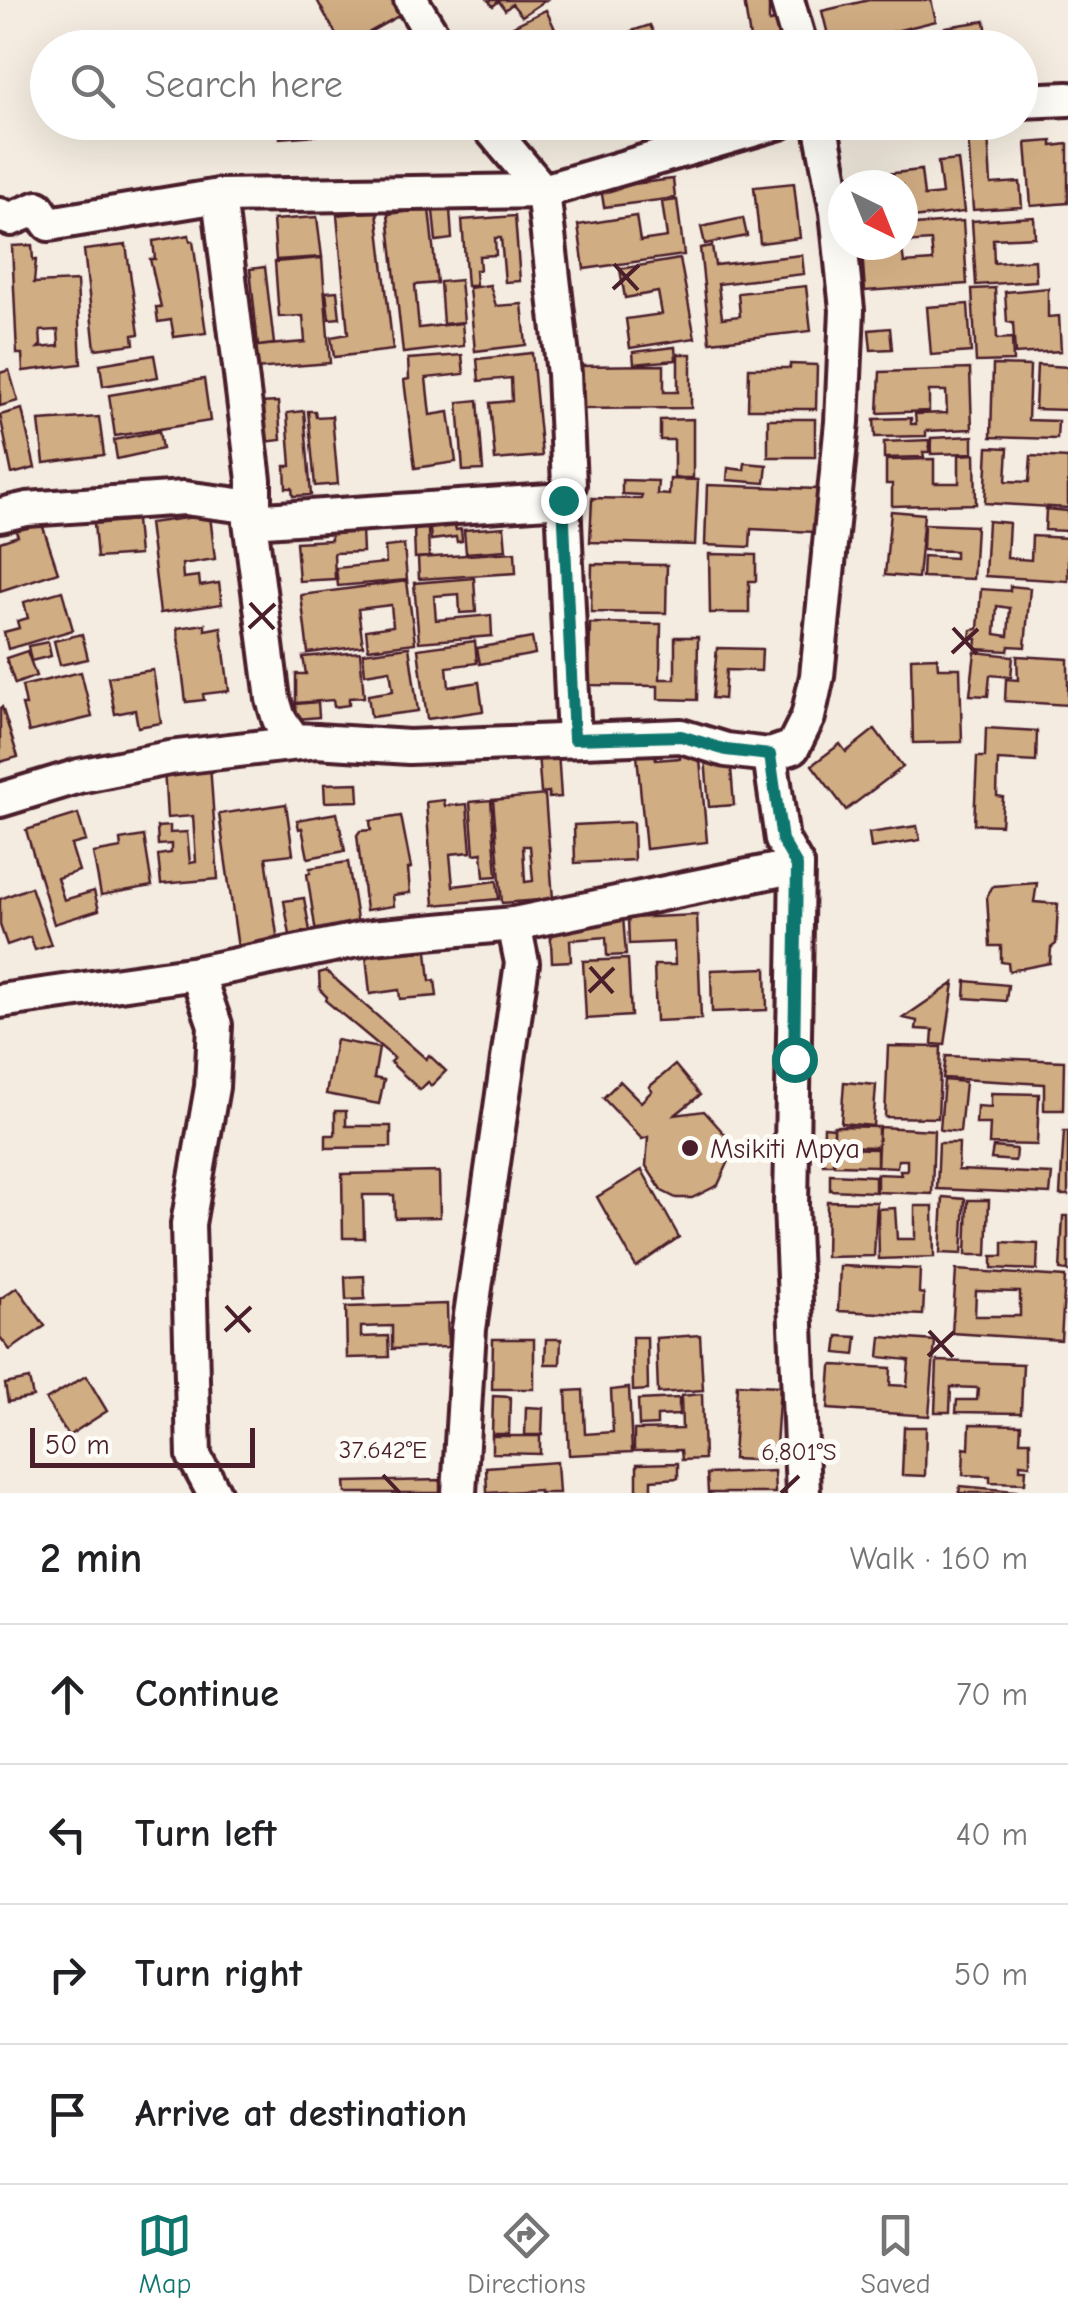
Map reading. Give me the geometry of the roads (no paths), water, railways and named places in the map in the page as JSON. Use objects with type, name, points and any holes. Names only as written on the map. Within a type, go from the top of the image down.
[{"type":"street","points":[[412,0],[430,30]]},
{"type":"street","points":[[787,0],[796,30]]},
{"type":"street","points":[[1038,100],[1068,98]]},
{"type":"street","points":[[500,140],[543,191],[564,374],[569,485],[563,500],[574,739]]},
{"type":"street","points":[[0,215],[10,219],[38,208],[50,224],[219,196],[543,191],[718,140]]},
{"type":"street","points":[[219,196],[242,374],[252,514],[276,710],[294,740],[408,747],[681,736],[726,750],[770,755],[792,747],[808,717],[817,676],[842,422],[847,310],[837,212],[823,140]]},
{"type":"street","points":[[0,516],[27,509],[184,498],[252,514],[563,500]]},
{"type":"street","points":[[0,800],[79,776],[169,758],[316,742]]},
{"type":"street","points":[[770,755],[782,840],[797,866],[792,1205],[803,1493]]},
{"type":"street","points":[[0,1001],[196,973],[372,937],[514,924],[797,866]]},
{"type":"street","points":[[460,1493],[469,1329],[522,963],[514,924]]},
{"type":"street","points":[[196,973],[215,1026],[212,1087],[188,1224],[194,1456],[214,1493]]},
{"type":"place","name":"Msikiti Mpya","points":[[690,1148]]}]
